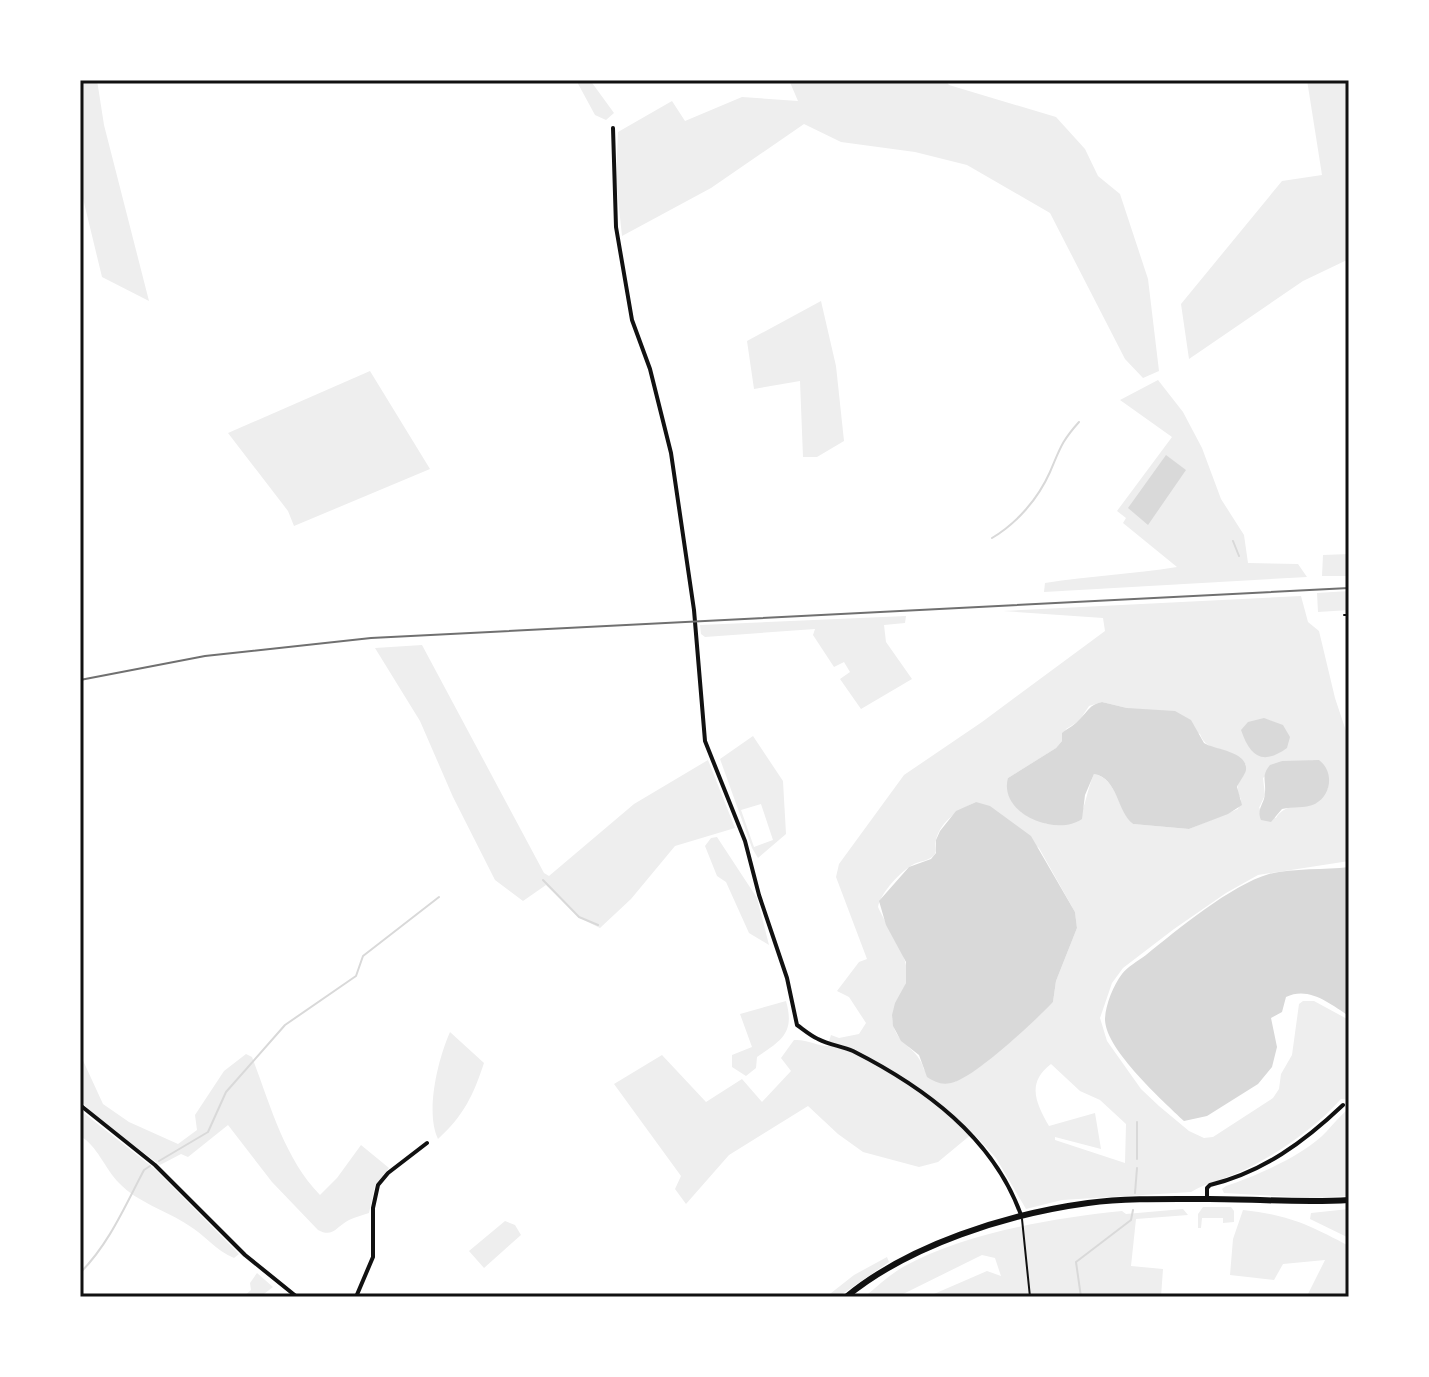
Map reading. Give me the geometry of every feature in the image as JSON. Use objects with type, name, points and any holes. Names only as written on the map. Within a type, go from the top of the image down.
[{"type":"main road","points":[[846,1297],[905,1258],[969,1233],[1022,1217],[1087,1203],[1207,1199],[1349,1200]]},
{"type":"street","points":[[613,128],[613,204],[626,293],[666,427],[694,610],[705,741],[745,841],[759,895],[787,978],[797,1025],[818,1039],[850,1050],[908,1082],[971,1134],[998,1166],[1022,1217]]},
{"type":"street","points":[[80,1105],[155,1165],[245,1255],[297,1297]]},
{"type":"street","points":[[1207,1199],[1210,1185],[1239,1178],[1268,1164],[1303,1140],[1343,1105]]},
{"type":"street","points":[[356,1297],[373,1257],[373,1208],[378,1185],[388,1173],[427,1143]]},
{"type":"lane","points":[[1022,1217],[1030,1297]]},
{"type":"path","points":[[1344,615],[1349,615]]},
{"type":"shaded area","points":[[80,80],[97,80],[104,125],[149,301],[102,277],[80,186]]},
{"type":"shaded area","points":[[576,80],[590,80],[614,113],[606,120],[595,115]]},
{"type":"shaded area","points":[[789,80],[945,80],[949,85],[1056,117],[1085,149],[1098,176],[1120,194],[1148,279],[1159,371],[1143,378],[1125,359],[1050,213],[967,165],[915,152],[841,142],[804,124],[711,188],[622,236],[616,180],[618,132],[672,101],[685,121],[742,97],[798,101]]},
{"type":"shaded area","points":[[1307,80],[1349,80],[1349,259],[1303,281],[1189,359],[1181,304],[1282,181],[1322,175]]},
{"type":"shaded area","points":[[821,301],[836,366],[844,441],[817,457],[803,457],[800,381],[754,389],[747,341]]},
{"type":"shaded area","points":[[370,371],[430,469],[294,526],[288,511],[228,433]]},
{"type":"shaded area","points":[[1158,380],[1183,412],[1202,448],[1221,499],[1244,535],[1248,563],[1298,564],[1307,577],[1044,592],[1045,583],[1177,567],[1123,523],[1126,518],[1117,511],[1172,437],[1120,400]]},
{"type":"shaded area","points":[[1166,455],[1186,470],[1148,525],[1128,508]]},
{"type":"shaded area","points":[[1349,554],[1349,576],[1322,576],[1323,555]]},
{"type":"shaded area","points":[[1349,591],[1349,610],[1318,612],[1317,593]]},
{"type":"shaded area","points":[[1301,596],[1308,622],[1319,631],[1335,698],[1346,731],[1349,731],[1349,861],[1258,875],[1226,893],[1123,968],[1112,983],[1100,1018],[1107,1041],[1141,1089],[1189,1131],[1204,1138],[1213,1137],[1273,1098],[1292,1055],[1299,1004],[1314,1001],[1349,1020],[1349,1100],[1341,1099],[1308,1130],[1270,1156],[1191,1192],[1062,1200],[1026,1209],[996,1158],[973,1133],[938,1162],[919,1167],[863,1152],[808,1106],[729,1155],[686,1204],[675,1189],[681,1176],[614,1084],[662,1055],[706,1102],[742,1079],[762,1102],[791,1071],[781,1058],[794,1040],[832,1046],[829,1041],[831,1035],[839,1038],[859,1034],[866,1023],[849,997],[837,991],[859,962],[867,959],[836,877],[839,864],[904,775],[1105,631],[1103,618],[1003,611]],"holes":[[[1102,702],[1127,708],[1200,734],[1208,745],[1241,759],[1246,765],[1238,787],[1241,799],[1238,809],[1189,829],[1133,824],[1108,782],[1094,774],[1077,822],[1047,824],[1021,812],[1008,778],[1056,748],[1066,729],[1079,721],[1089,706]],[[1313,760],[1328,788],[1316,803],[1288,808],[1276,818],[1259,808],[1265,795],[1263,778],[1282,761],[1299,763]],[[976,802],[1039,848],[1075,912],[1077,928],[1056,981],[1053,1002],[987,1059],[955,1082],[924,1070],[918,1056],[895,1031],[893,1013],[906,983],[906,964],[878,907],[883,895],[898,877],[909,867],[934,855],[938,833],[952,816]],[[1051,1064],[1080,1091],[1100,1100],[1126,1124],[1125,1163],[1055,1140],[1055,1137],[1101,1149],[1095,1113],[1049,1126],[1036,1094],[1038,1078]]]},
{"type":"shaded area","points":[[906,616],[905,623],[884,625],[886,642],[912,679],[861,709],[840,679],[850,672],[844,662],[834,667],[813,635],[815,629],[705,637],[701,634],[700,625]]},
{"type":"shaded area","points":[[422,645],[544,873],[549,876],[634,804],[708,760],[735,828],[675,846],[631,899],[600,928],[580,918],[546,885],[523,901],[495,880],[453,797],[420,721],[375,648]]},
{"type":"shaded area","points":[[1102,702],[1127,708],[1175,711],[1191,720],[1204,743],[1236,755],[1245,764],[1246,770],[1237,787],[1242,805],[1228,814],[1189,829],[1133,824],[1113,788],[1094,774],[1085,795],[1082,819],[1058,825],[1032,819],[1020,812],[1007,791],[1008,778],[1056,748],[1062,741],[1062,733],[1091,707]]},
{"type":"shaded area","points":[[1264,718],[1283,725],[1290,737],[1287,748],[1264,757],[1253,752],[1241,730],[1248,722]]},
{"type":"shaded area","points":[[753,736],[783,781],[786,834],[758,858],[752,848],[720,759]],"holes":[[[761,804],[773,840],[754,847],[741,810]]]},
{"type":"shaded area","points":[[1319,760],[1329,776],[1328,789],[1321,800],[1311,806],[1282,809],[1271,822],[1261,820],[1265,775],[1270,765],[1282,761]]},
{"type":"shaded area","points":[[976,802],[990,806],[1031,836],[1075,912],[1077,928],[1056,981],[1053,1002],[988,1061],[961,1079],[941,1083],[927,1077],[919,1055],[901,1041],[893,1026],[895,1003],[906,983],[906,962],[886,925],[879,901],[909,867],[931,859],[936,853],[940,831],[956,811]]},
{"type":"shaded area","points":[[717,837],[757,898],[769,945],[749,933],[726,882],[717,876],[705,846],[711,838]]},
{"type":"shaded area","points":[[1349,867],[1349,1016],[1311,995],[1286,997],[1282,1012],[1271,1018],[1277,1047],[1272,1067],[1258,1084],[1207,1116],[1184,1121],[1125,1060],[1108,1032],[1106,1009],[1124,971],[1205,909],[1254,880],[1288,871]]},
{"type":"shaded area","points":[[786,1001],[789,1021],[780,1040],[757,1057],[756,1068],[746,1076],[732,1067],[732,1055],[752,1047],[740,1014]]},
{"type":"shaded area","points":[[450,1032],[484,1063],[467,1104],[438,1139],[434,1128],[433,1100],[441,1056]]},
{"type":"shaded area","points":[[80,1054],[103,1104],[129,1122],[178,1144],[197,1130],[195,1115],[224,1071],[246,1054],[252,1057],[287,1147],[320,1195],[361,1145],[389,1168],[375,1185],[369,1213],[349,1220],[331,1232],[318,1230],[272,1182],[228,1125],[188,1157],[181,1154],[160,1165],[97,1118],[80,1100]]},
{"type":"shaded area","points":[[1349,1108],[1349,1196],[1311,1198],[1224,1193],[1222,1189],[1226,1186],[1265,1171],[1318,1140]]},
{"type":"shaded area","points":[[80,1110],[156,1170],[239,1254],[234,1258],[227,1255],[188,1225],[127,1190],[80,1136]]},
{"type":"shaded area","points":[[1203,1207],[1231,1207],[1234,1222],[1223,1223],[1223,1218],[1202,1218],[1201,1228],[1198,1228],[1198,1214]]},
{"type":"shaded area","points":[[1183,1209],[1188,1215],[1136,1219],[1131,1266],[1163,1269],[1161,1297],[927,1297],[987,1271],[1001,1276],[995,1258],[982,1255],[897,1297],[864,1297],[903,1267],[981,1236],[1095,1214]]},
{"type":"shaded area","points":[[1349,1209],[1349,1238],[1310,1219],[1311,1213]]},
{"type":"shaded area","points":[[1243,1210],[1298,1222],[1349,1246],[1349,1297],[1307,1296],[1325,1260],[1283,1264],[1274,1280],[1230,1275],[1233,1239]]},
{"type":"shaded area","points":[[505,1221],[515,1225],[521,1235],[484,1268],[469,1251]]},
{"type":"shaded area","points":[[887,1257],[889,1262],[838,1297],[826,1297],[854,1275]]},
{"type":"shaded area","points":[[257,1273],[273,1287],[260,1297],[243,1297],[251,1290],[250,1283]]},
{"type":"waterway","points":[[992,538],[1018,518],[1033,501],[1065,441],[1079,422]]},
{"type":"waterway","points":[[1233,541],[1239,556]]},
{"type":"waterway","points":[[543,880],[579,917],[598,925]]},
{"type":"waterway","points":[[159,1161],[208,1132],[226,1092],[285,1025],[356,976],[363,956],[439,897]]},
{"type":"waterway","points":[[1137,1122],[1137,1159]]},
{"type":"waterway","points":[[80,1273],[108,1237],[144,1170],[150,1166]]},
{"type":"waterway","points":[[1135,1193],[1137,1168]]},
{"type":"waterway","points":[[1081,1297],[1076,1262],[1131,1220],[1133,1210]]},
{"type":"railway","points":[[80,680],[205,656],[371,638],[1349,588]]}]
